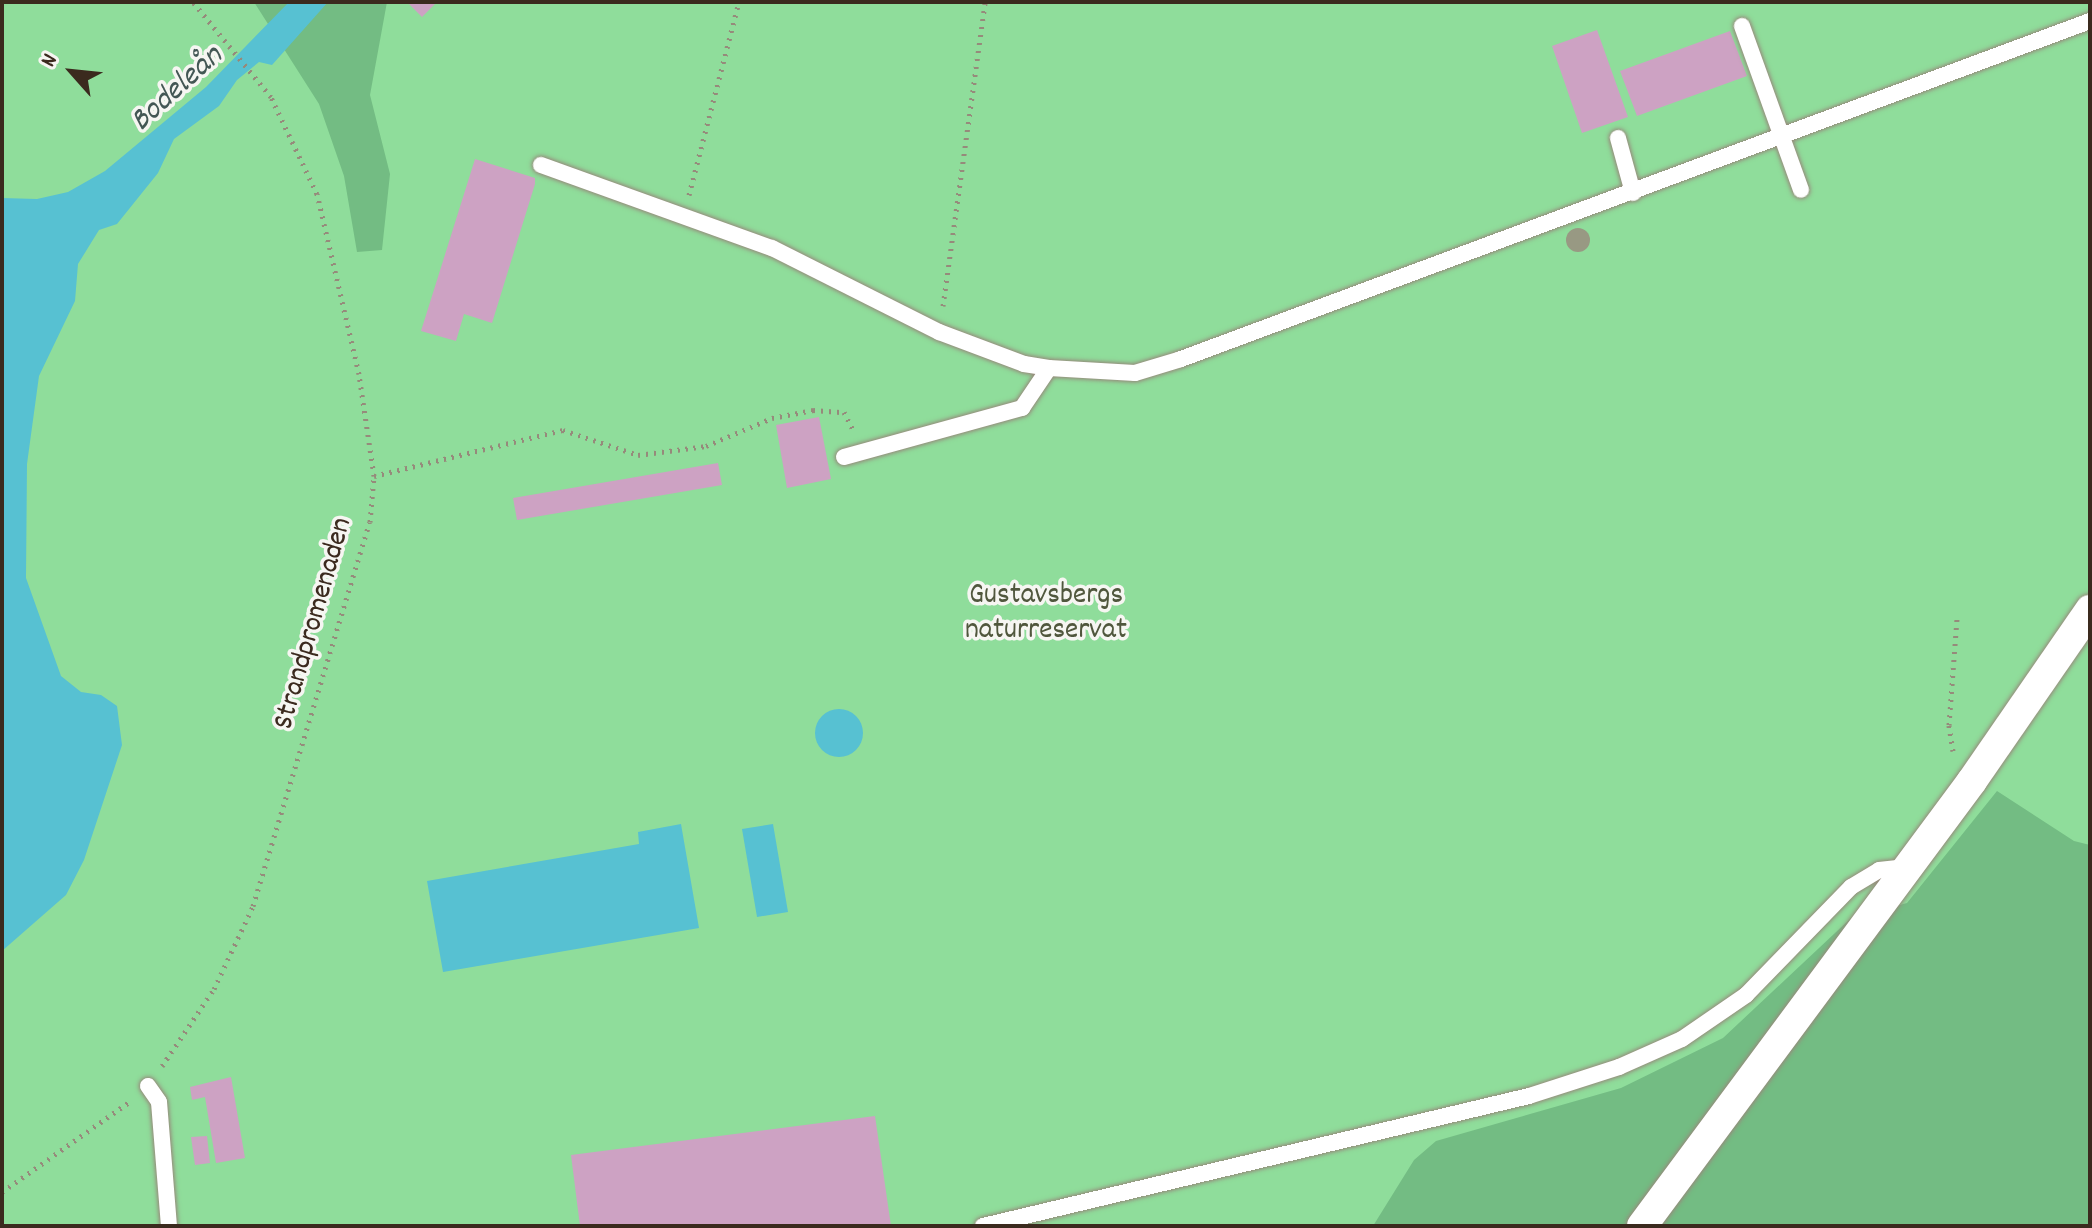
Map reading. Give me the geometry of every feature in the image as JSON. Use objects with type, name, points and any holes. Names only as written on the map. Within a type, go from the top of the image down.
[{"type":"street","points":[[1642,1226],[1972,781],[2090,610]]},
{"type":"lane","points":[[541,165],[772,248],[939,332],[1024,364],[1135,373],[1784,138],[2090,21]]},
{"type":"lane","points":[[1742,26],[1801,190]]},
{"type":"lane","points":[[1618,138],[1633,193]]},
{"type":"lane","points":[[844,457],[1022,408],[1049,368]]},
{"type":"lane","points":[[983,1226],[1529,1096],[1619,1067],[1682,1039],[1746,995],[1851,887],[1879,870],[1909,867]]},
{"type":"lane","points":[[148,1086],[159,1102],[169,1226]]},
{"type":"path","name":"Strandpromenaden","points":[[2,1192],[148,1086],[214,989],[253,906],[370,522],[374,476],[359,374],[317,194],[271,97],[214,22],[193,2]]},
{"type":"path","points":[[684,215],[739,2]]},
{"type":"path","points":[[939,332],[985,2]]},
{"type":"path","points":[[374,476],[563,430],[638,455],[677,453],[772,418],[813,410],[844,412],[864,451]]},
{"type":"path","points":[[1957,618],[1949,725],[1956,768],[1972,781]]},
{"type":"green space","name":"Gustavsbergs naturreservat","points":[[2,2],[2090,2],[2090,1226],[2,1226]]},
{"type":"green space","points":[[254,2],[387,2],[370,95],[390,174],[382,250],[357,252],[344,176],[319,104]]},
{"type":"green space","points":[[1997,791],[2074,841],[2090,845],[2090,1226],[1373,1226],[1414,1160],[1436,1141],[1621,1088],[1723,1038],[1851,918],[1907,903]]},
{"type":"water","points":[[289,2],[328,2],[272,65],[259,62],[237,80],[219,106],[174,139],[158,173],[117,224],[99,230],[78,264],[75,301],[39,376],[27,464],[26,578],[61,676],[81,692],[101,695],[117,706],[122,745],[84,860],[66,895],[2,951],[2,198],[37,199],[68,192],[105,171],[206,87]]},
{"type":"water","points":[[839,709],[856,716],[863,733],[856,750],[839,757],[822,750],[815,733],[822,716]]},
{"type":"water","points":[[681,824],[699,928],[443,972],[427,881],[639,844],[638,832]]},
{"type":"water","points":[[773,824],[788,912],[757,917],[742,829]]},
{"type":"building","points":[[407,2],[437,2],[422,17]]},
{"type":"building","points":[[1597,30],[1628,117],[1582,133],[1552,46]]},
{"type":"building","points":[[1730,31],[1747,76],[1637,116],[1620,71]]},
{"type":"building","points":[[475,159],[535,178],[535,184],[492,323],[464,314],[456,341],[421,331]]},
{"type":"building","points":[[819,417],[831,479],[787,488],[776,425]]},
{"type":"building","points":[[718,463],[722,485],[517,520],[513,498]]},
{"type":"building","points":[[231,1077],[245,1158],[216,1163],[205,1097],[192,1100],[190,1087]]},
{"type":"building","points":[[875,1116],[891,1226],[580,1226],[571,1155]]},
{"type":"building","points":[[207,1136],[210,1163],[195,1165],[191,1137]]},
{"type":"water label","name":"Bodeleån","points":[[178,90]]}]
